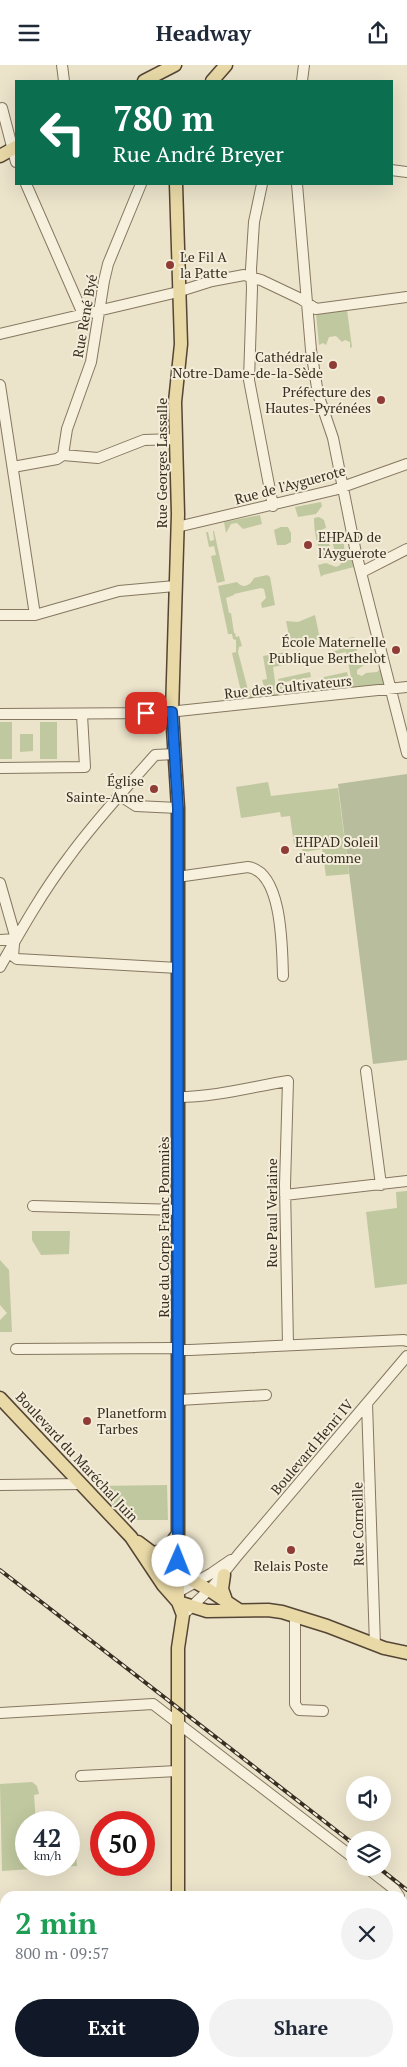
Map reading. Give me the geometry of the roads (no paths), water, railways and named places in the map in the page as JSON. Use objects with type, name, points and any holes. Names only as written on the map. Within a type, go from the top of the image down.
[{"type":"main road","points":[[146,80],[175,65]]},
{"type":"main road","points":[[213,80],[226,65]]},
{"type":"main road","points":[[0,156],[14,148]]},
{"type":"main road","name":"Rue Georges Lassalle","points":[[172,712],[178,527],[175,402],[181,344],[176,185]]},
{"type":"main road","name":"Rue du Corps Franc Pommiès","points":[[172,712],[178,808],[178,1597],[173,1613],[178,1648],[178,1891]]},
{"type":"main road","name":"Boulevard du Maréchal Juin","points":[[0,1398],[131,1537],[163,1585],[178,1597]]},
{"type":"main road","points":[[153,1553],[166,1550],[178,1534]]},
{"type":"main road","name":"Boulevard du Maréchal Juin","points":[[131,1537],[178,1572],[210,1590],[241,1611]]},
{"type":"main road","points":[[224,1575],[222,1589],[228,1603]]},
{"type":"main road","points":[[178,1597],[187,1611],[268,1610],[295,1616],[393,1651],[407,1653]]},
{"type":"main road","name":"Rue du Corps Franc Pommiès","points":[[178,1648],[187,1611]]},
{"type":"street","points":[[62,65],[64,80]]},
{"type":"street","points":[[302,80],[304,65]]},
{"type":"street","points":[[2,108],[14,148]]},
{"type":"street","points":[[393,170],[407,172]]},
{"type":"street","points":[[26,185],[83,315]]},
{"type":"street","name":"Rue René Byé","points":[[64,455],[67,429],[91,363],[108,264],[141,185]]},
{"type":"street","points":[[262,185],[254,221],[249,379],[273,506]]},
{"type":"street","points":[[297,185],[307,303],[318,394],[333,439],[342,488],[362,573],[407,753]]},
{"type":"street","points":[[0,334],[100,311],[212,281],[244,275],[307,303],[316,309],[407,297]]},
{"type":"street","points":[[0,385],[35,615]]},
{"type":"street","points":[[13,467],[57,459],[64,455],[98,458],[144,440],[177,439]]},
{"type":"street","name":"Rue de l'Ayguerote","points":[[178,527],[273,506],[342,488],[407,464]]},
{"type":"street","points":[[362,573],[407,549]]},
{"type":"street","points":[[0,615],[35,615],[119,591],[175,585]]},
{"type":"street","name":"Rue des Cultivateurs","points":[[0,715],[172,712],[407,687]]},
{"type":"street","points":[[0,768],[84,767],[82,715]]},
{"type":"street","points":[[0,967],[68,857],[155,755],[175,754]]},
{"type":"street","points":[[119,795],[136,806],[178,808]]},
{"type":"street","points":[[177,877],[248,867],[257,869],[265,880],[281,921],[283,976]]},
{"type":"street","points":[[0,883],[15,941],[13,956],[17,959],[178,967]]},
{"type":"street","points":[[0,940],[15,941]]},
{"type":"street","points":[[366,1071],[381,1185]]},
{"type":"street","name":"Rue Paul Verlaine","points":[[178,1097],[216,1095],[288,1081],[285,1195],[288,1345]]},
{"type":"street","points":[[285,1195],[407,1181]]},
{"type":"street","points":[[33,1206],[178,1210]]},
{"type":"street","points":[[16,1349],[172,1348],[179,1350],[350,1341],[407,1341]]},
{"type":"street","name":"Boulevard Henri IV","points":[[187,1611],[224,1575],[238,1555],[407,1356]]},
{"type":"street","points":[[179,1400],[266,1395]]},
{"type":"street","name":"Rue Corneille","points":[[368,1403],[375,1645]]},
{"type":"street","points":[[0,1485],[81,1484]]},
{"type":"street","name":"Boulevard Henri IV","points":[[178,1597],[196,1582],[238,1555]]},
{"type":"street","points":[[295,1616],[295,1704],[299,1710],[323,1711]]},
{"type":"street","points":[[0,1713],[153,1704],[346,1852]]},
{"type":"street","points":[[81,1776],[177,1771]]},
{"type":"street","points":[[377,1876],[395,1891]]},
{"type":"railway","points":[[0,1570],[346,1838]]},
{"type":"railway","points":[[389,1876],[407,1890]]},
{"type":"place","name":"Le Fil A la Patte","points":[[170,265]]},
{"type":"place","name":"Cathédrale Notre-Dame-de-la-Sède","points":[[333,365]]},
{"type":"place","name":"Préfecture des Hautes-Pyrénées","points":[[381,400]]},
{"type":"place","name":"EHPAD de l'Ayguerote","points":[[308,545]]},
{"type":"place","name":"École Maternelle Publique Berthelot","points":[[396,650]]},
{"type":"place","name":"Église Sainte-Anne","points":[[154,789]]},
{"type":"place","name":"EHPAD Soleil d'automne","points":[[285,850]]},
{"type":"place","name":"Planetform Tarbes","points":[[87,1421]]},
{"type":"place","name":"Relais Poste","points":[[291,1550]]}]
